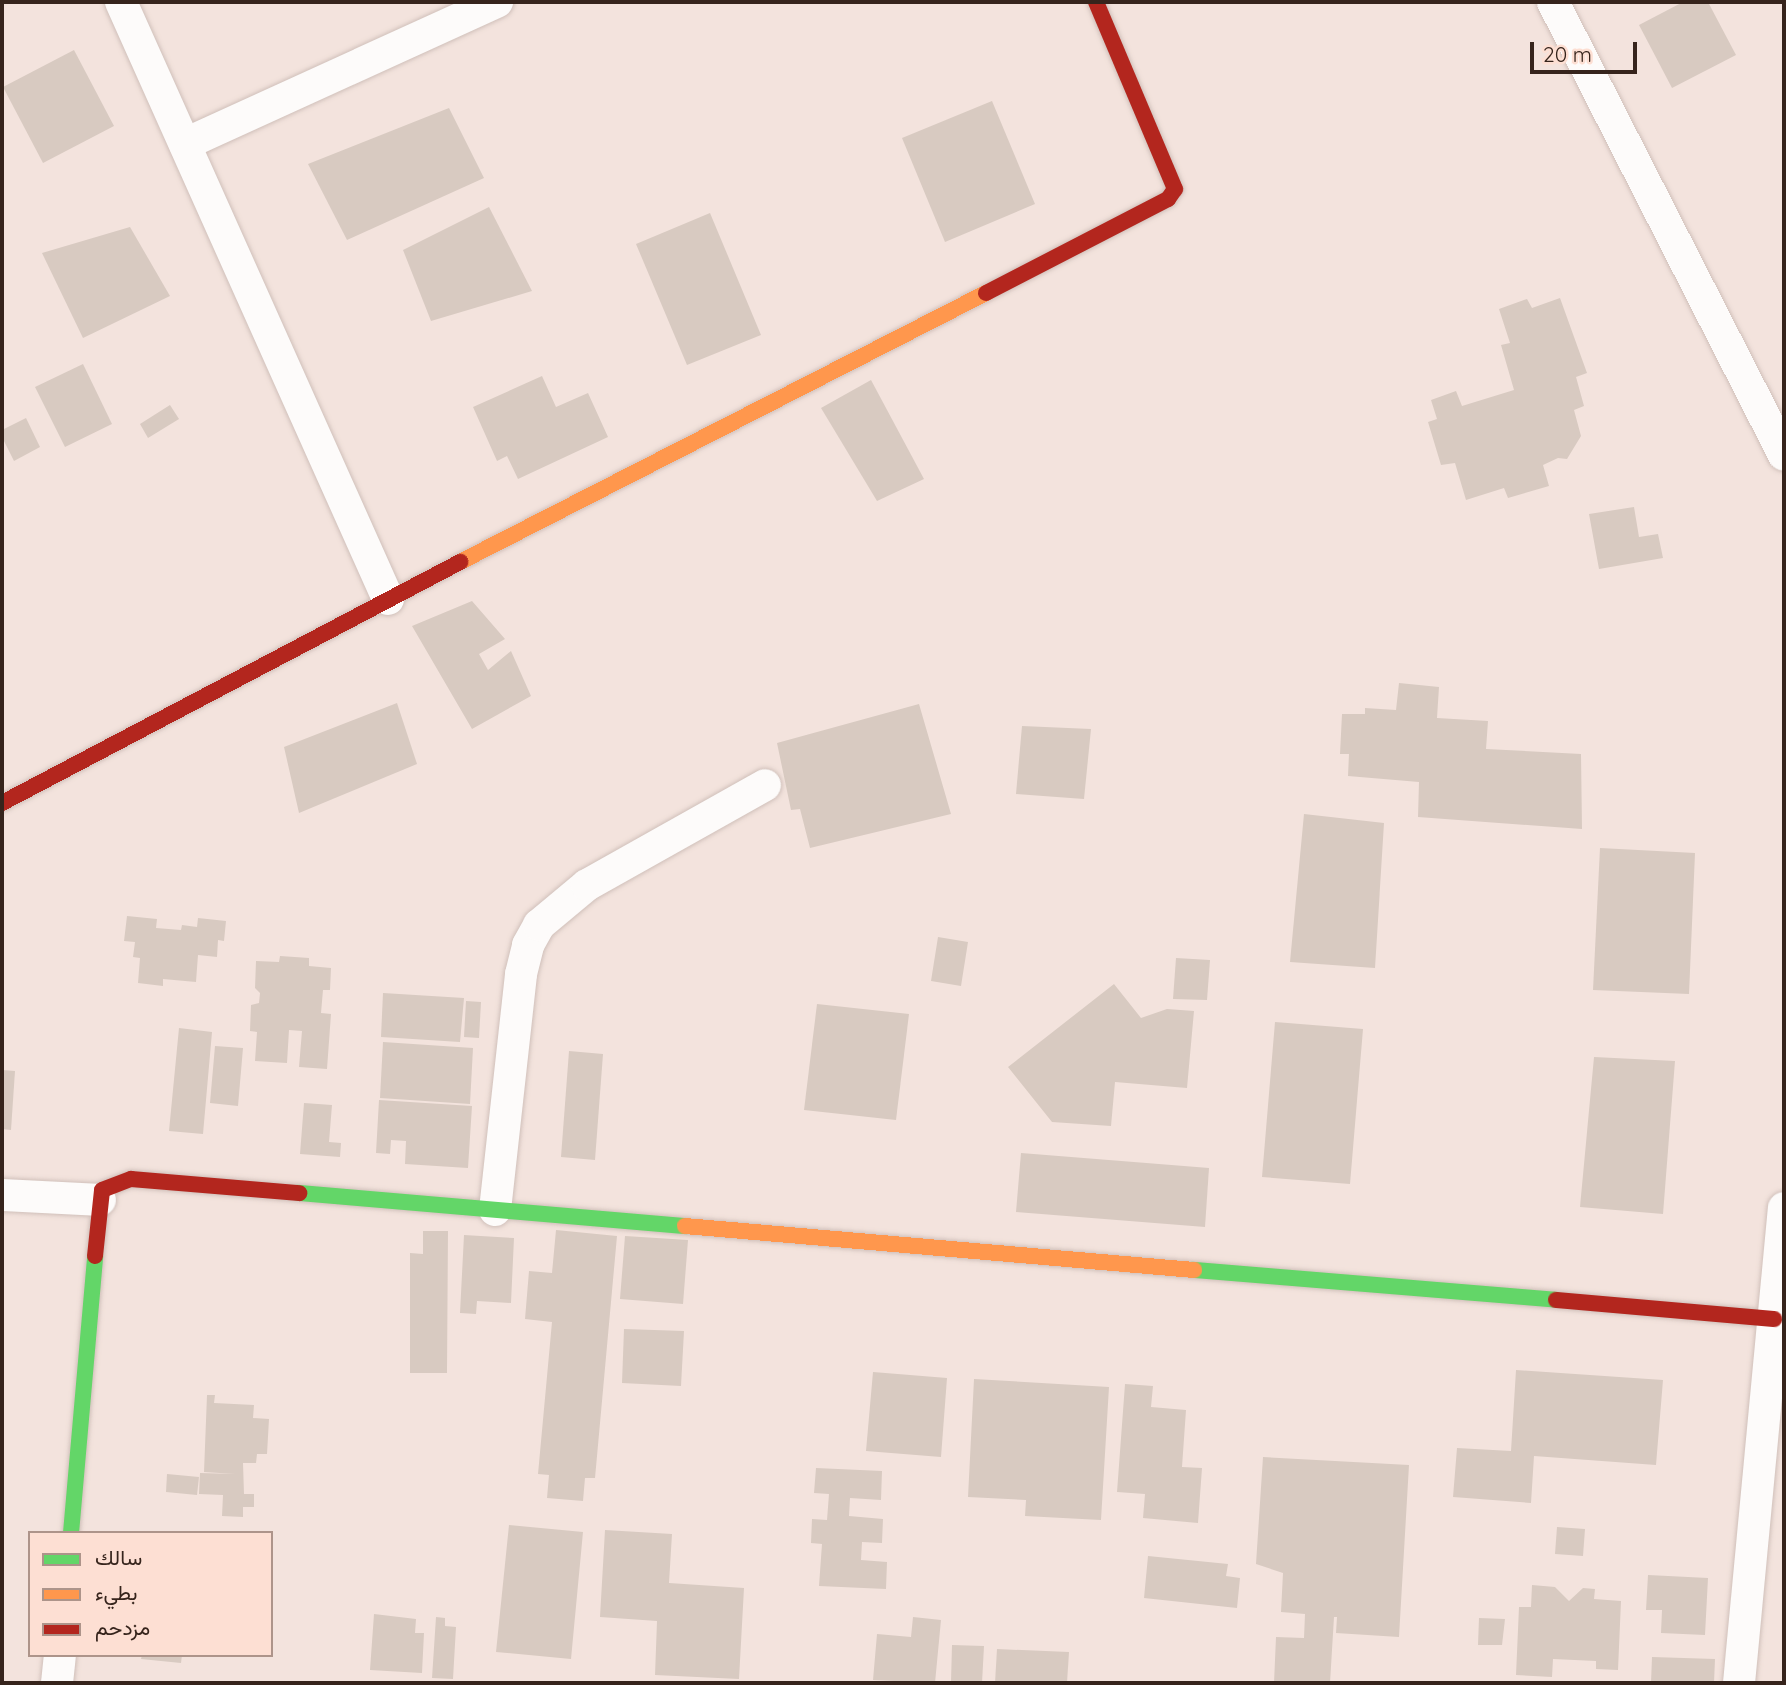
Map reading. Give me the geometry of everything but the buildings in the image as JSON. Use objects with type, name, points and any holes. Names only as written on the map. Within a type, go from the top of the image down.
[{"type":"street","points":[[121,2],[388,599]]},
{"type":"street","points":[[185,144],[498,2]]},
{"type":"street","points":[[2,803],[388,599],[1168,199],[1175,189],[1172,177],[1096,2]]},
{"type":"street","points":[[1553,2],[1784,455]]},
{"type":"street","points":[[495,1210],[521,974],[528,945],[540,925],[587,885],[765,785]]},
{"type":"street","points":[[71,1531],[100,1200],[102,1189],[131,1179],[1774,1320]]},
{"type":"street","points":[[2,1195],[100,1200]]},
{"type":"street","points":[[1739,1683],[1784,1208]]},
{"type":"street","points":[[57,1683],[60,1657]]},
{"type":"traffic: fast","points":[[299,1193],[685,1226]]},
{"type":"traffic: fast","points":[[71,1531],[95,1256]]},
{"type":"traffic: fast","points":[[1194,1270],[1556,1300]]},
{"type":"traffic: slow","points":[[460,562],[986,293]]},
{"type":"traffic: slow","points":[[685,1226],[1194,1270]]},
{"type":"traffic: jam","points":[[986,293],[1168,199],[1175,189],[1096,2]]},
{"type":"traffic: jam","points":[[2,803],[460,562]]},
{"type":"traffic: jam","points":[[95,1256],[102,1190],[131,1179],[299,1193]]},
{"type":"traffic: jam","points":[[1556,1300],[1774,1319]]}]
